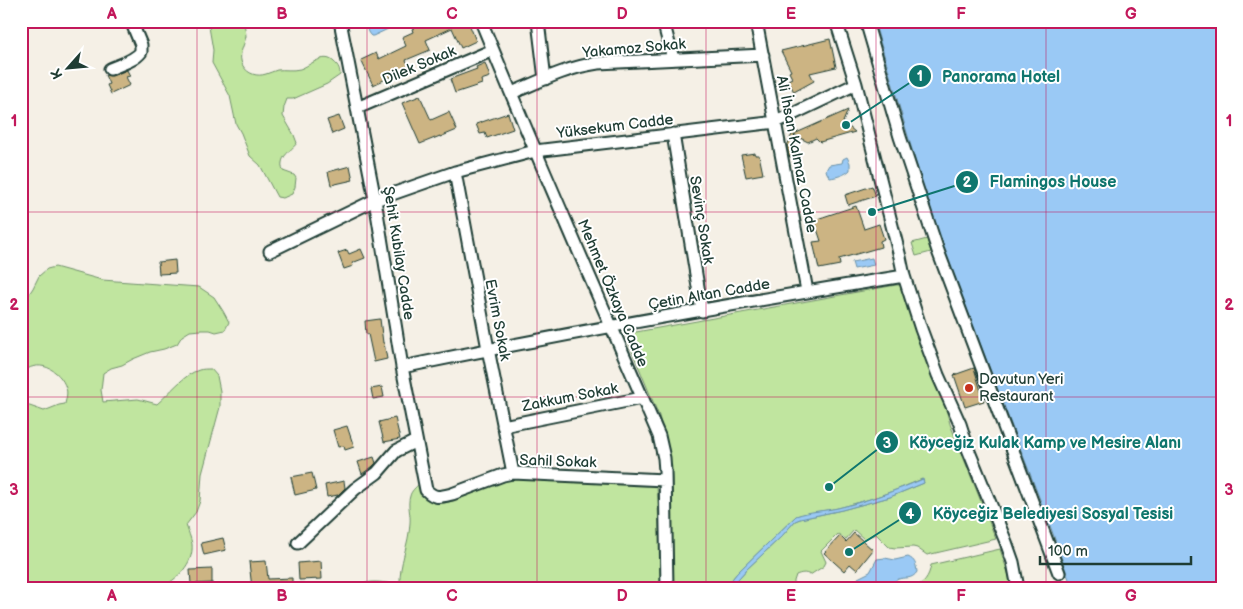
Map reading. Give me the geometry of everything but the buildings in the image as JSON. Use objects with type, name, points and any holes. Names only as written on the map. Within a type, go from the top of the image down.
[{"type":"street","points":[[110,69],[138,57],[141,52],[141,45],[131,21]]},
{"type":"street","name":"Şehit Kubilay Cadde","points":[[340,21],[375,200],[402,367],[426,490]]},
{"type":"street","name":"Mehmet Özkaya Cadde","points":[[481,21],[660,441],[664,458],[667,588]]},
{"type":"street","points":[[663,21],[673,59]]},
{"type":"street","name":"Ali İhsan Kalmaz Cadde","points":[[756,21],[807,291]]},
{"type":"street","points":[[836,21],[856,84],[904,276],[921,329],[1006,542],[1013,562],[1018,588]]},
{"type":"street","points":[[866,21],[900,137],[938,252],[1059,573]]},
{"type":"street","points":[[539,25],[545,79]]},
{"type":"street","name":"Dilek Sokak","points":[[357,108],[493,50]]},
{"type":"street","name":"Yakamoz Sokak","points":[[512,93],[579,66],[589,64],[763,54]]},
{"type":"street","name":"Yüksekum Cadde","points":[[270,251],[375,200],[455,172],[535,151],[776,122],[856,84]]},
{"type":"street","name":"Sevinç Sokak","points":[[673,134],[702,310]]},
{"type":"street","name":"Evrim Sokak","points":[[455,172],[513,473]]},
{"type":"street","name":"Çetin Altan Cadde","points":[[402,367],[488,349],[702,310],[904,276]]},
{"type":"street","name":"Zakkum Sokak","points":[[503,426],[642,398]]},
{"type":"street","points":[[298,543],[355,490],[378,473],[390,457],[416,441]]},
{"type":"street","name":"Sahil Sokak","points":[[426,490],[436,497],[444,496],[513,473],[665,480]]},
{"type":"green space","points":[[208,21],[244,21],[246,36],[241,62],[247,71],[253,74],[263,75],[277,70],[300,69],[317,60],[326,58],[334,62],[339,68],[340,75],[327,84],[293,99],[287,99],[284,107],[283,116],[297,143],[283,158],[282,162],[283,171],[294,175],[296,178],[292,194],[283,198],[277,197],[260,165],[250,156],[236,124],[230,96],[212,63],[213,50]]},
{"type":"green space","points":[[927,239],[931,252],[916,256],[912,243]]},
{"type":"green space","points":[[55,267],[102,280],[199,287],[214,297],[229,322],[225,330],[216,332],[210,330],[190,331],[182,336],[177,344],[150,352],[103,373],[101,390],[103,402],[138,399],[157,404],[193,372],[211,369],[217,376],[220,391],[220,407],[202,474],[200,501],[196,512],[186,525],[192,544],[192,551],[183,570],[161,588],[21,588],[21,403],[44,411],[65,404],[67,392],[59,375],[47,368],[34,366],[21,374],[21,306],[39,276],[47,269]]},
{"type":"green space","points":[[896,285],[906,285],[936,372],[950,424],[996,539],[927,555],[913,547],[889,547],[876,534],[864,539],[854,530],[846,539],[838,534],[821,551],[826,562],[824,566],[810,575],[803,573],[796,575],[794,588],[730,588],[795,521],[890,497],[924,483],[922,479],[860,502],[796,516],[737,573],[725,588],[673,588],[672,479],[670,458],[659,416],[625,334]]},
{"type":"green space","points":[[514,478],[657,486],[662,588],[355,588],[371,582],[400,585],[401,569],[409,531],[409,499],[411,492],[419,484],[433,501],[441,503],[459,499],[503,480]]},
{"type":"green space","points":[[1000,549],[1011,588],[912,588],[925,580],[931,565]]},
{"type":"water","points":[[385,21],[390,25],[388,29],[371,36],[367,27],[372,25],[380,27]]},
{"type":"water","points":[[874,21],[1222,21],[1222,588],[1072,588],[942,244]]},
{"type":"water","points":[[847,157],[850,163],[850,170],[841,176],[830,178],[826,170],[829,165],[842,163],[843,159]]},
{"type":"water","points":[[872,258],[874,265],[854,269],[852,262]]},
{"type":"water","points":[[923,479],[924,483],[890,497],[795,521],[730,588],[725,588],[737,573],[796,516],[860,502]]},
{"type":"water","points":[[908,557],[916,565],[917,572],[911,577],[896,580],[889,588],[855,588],[858,578],[870,572],[877,559],[895,560]]},
{"type":"place","name":"Panorama Hotel","points":[[846,125]]},
{"type":"place","name":"Flamingos House","points":[[872,212]]},
{"type":"place","name":"Davutun Yeri Restaurant","points":[[969,388]]},
{"type":"place","name":"Köyceğiz Kulak Kamp ve Mesire Alanı","points":[[829,487]]},
{"type":"place","name":"Köyceğiz Belediyesi Sosyal Tesisi","points":[[849,552]]}]
